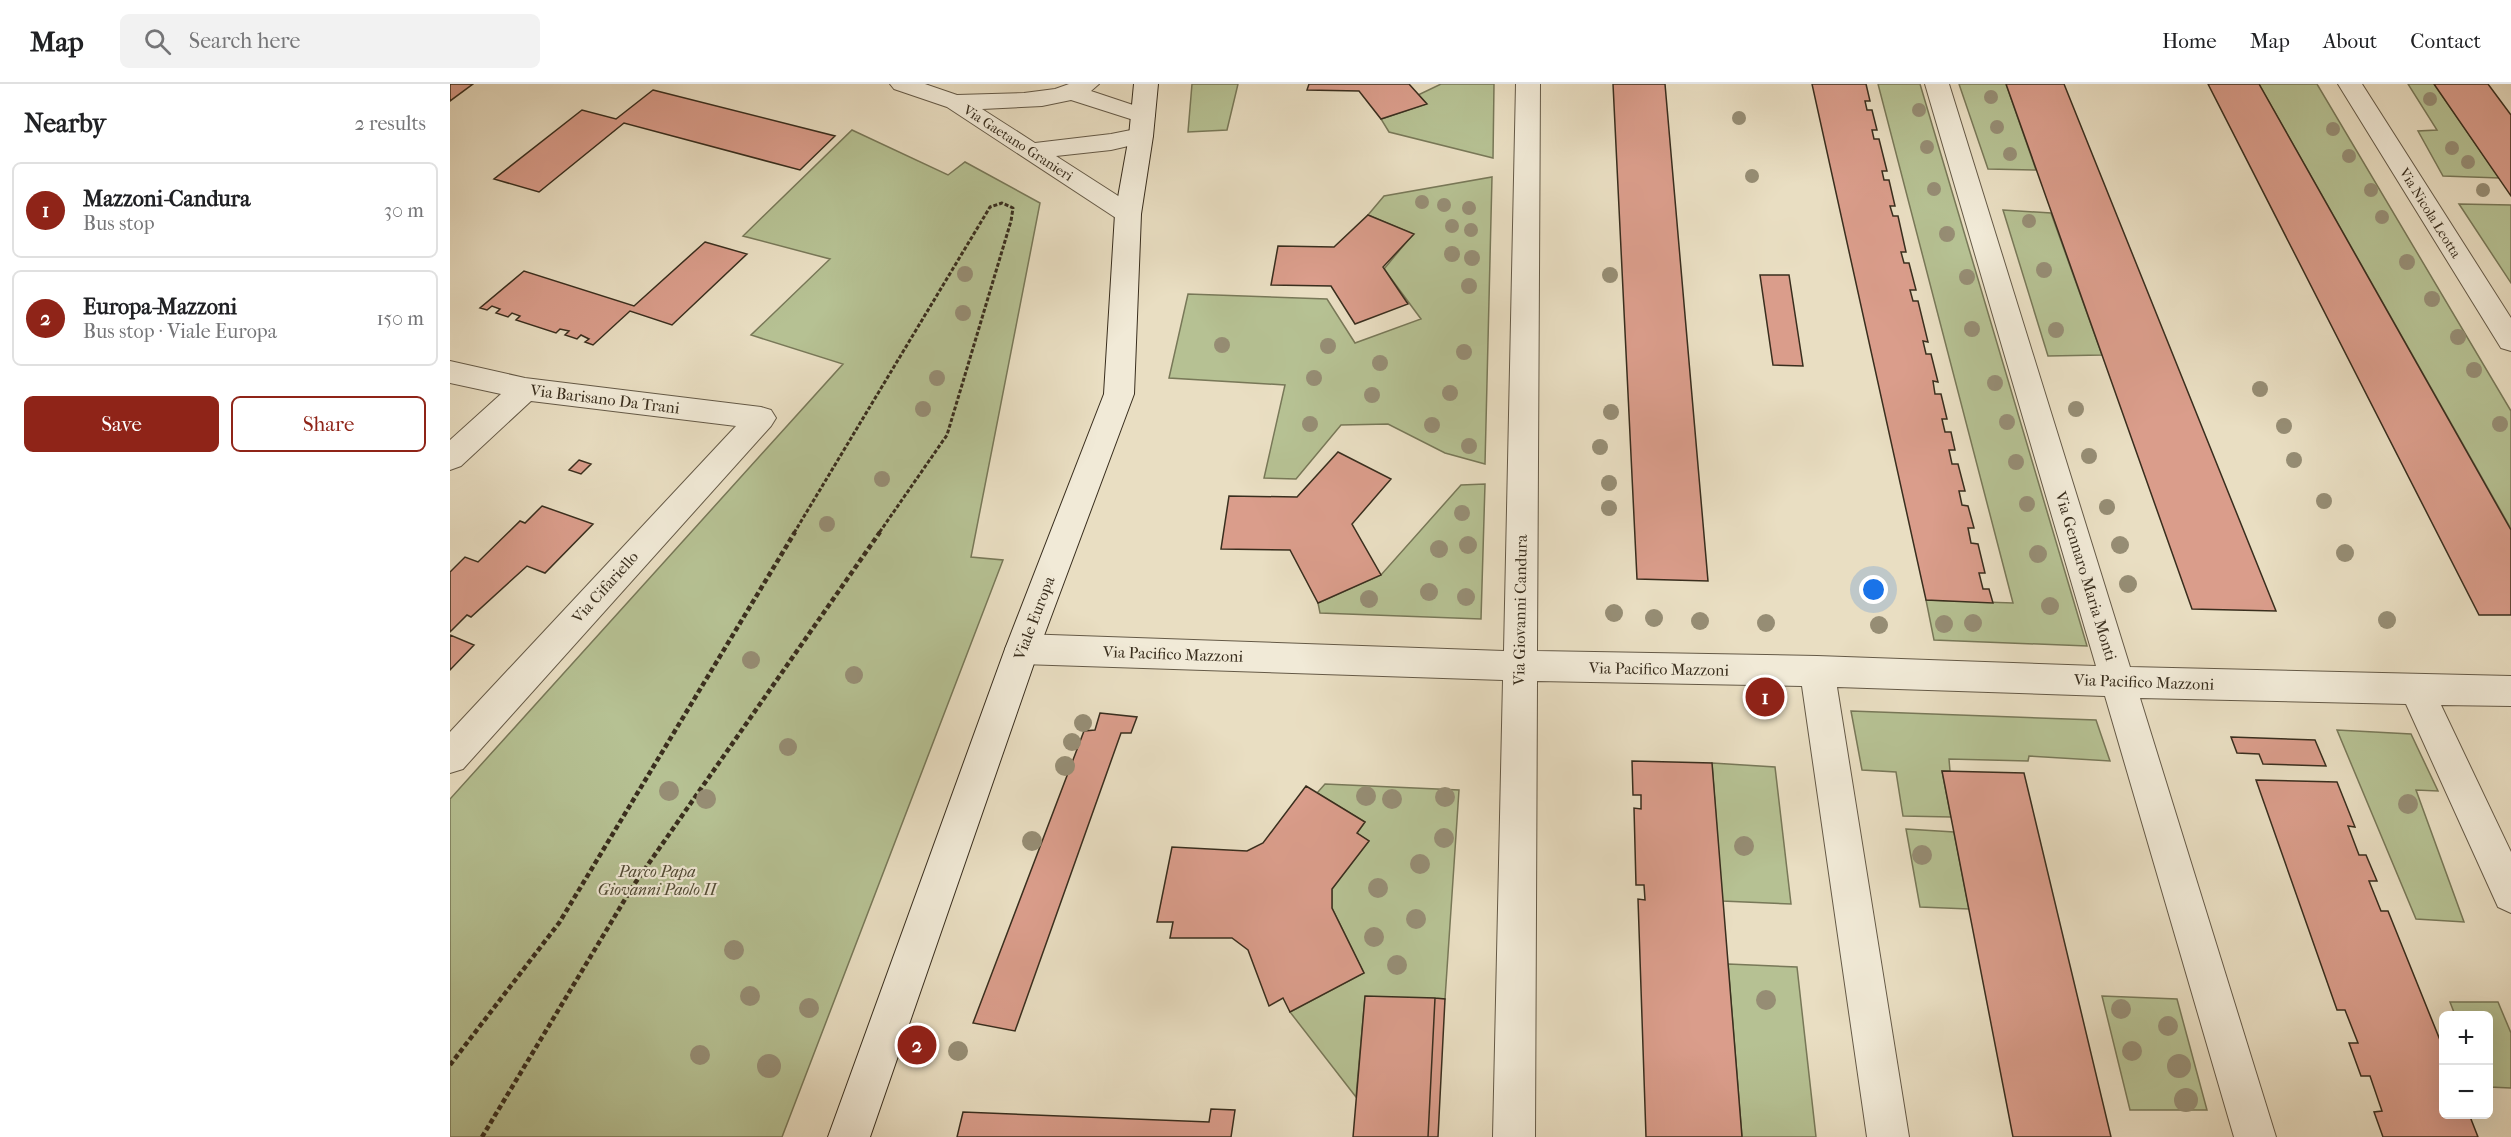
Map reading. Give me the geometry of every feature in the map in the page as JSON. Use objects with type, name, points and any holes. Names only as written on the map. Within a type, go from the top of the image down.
[{"type":"street","name":"Via Gaetano Granieri","points":[[902,84],[955,102],[1128,214]]},
{"type":"street","name":"Viale Europa","points":[[849,1137],[1022,649],[1119,394],[1128,214],[1146,84]]},
{"type":"street","name":"Via Giovanni Candura","points":[[1514,1137],[1528,84]]},
{"type":"street","name":"Via Gennaro Maria Monti","points":[[1937,84],[2255,1137]]},
{"type":"street","name":"Via Nicola Leotta","points":[[2350,84],[2511,341]]},
{"type":"street","points":[[955,102],[1027,100],[1081,88],[1084,97],[1123,107],[1142,126],[1112,142],[1029,151]]},
{"type":"street","name":"Via Barisano Da Trani","points":[[450,372],[525,389],[760,418]]},
{"type":"street","points":[[450,458],[525,389]]},
{"type":"street","name":"Via Cifariello","points":[[450,757],[760,418]]},
{"type":"street","name":"Via Pacifico Mazzoni","points":[[1022,649],[1519,666],[1817,671],[2511,691]]},
{"type":"street","points":[[1817,671],[1888,1137]]},
{"type":"street","points":[[2416,689],[2511,894]]},
{"type":"path","points":[[450,1065],[559,923],[990,207],[1002,203],[1013,208],[947,435],[633,886],[482,1137]]},
{"type":"green space","points":[[1192,84],[1238,84],[1227,130],[1188,132]]},
{"type":"green space","points":[[1441,84],[1494,84],[1493,158],[1389,132],[1381,119],[1426,104],[1418,95]]},
{"type":"green space","points":[[1878,84],[1920,84],[2087,646],[1934,640],[1926,600],[2013,603]]},
{"type":"green space","points":[[1959,84],[2006,84],[2036,170],[1988,169]]},
{"type":"green space","points":[[2259,84],[2317,84],[2511,411],[2511,529]]},
{"type":"green space","points":[[2408,84],[2434,84],[2499,178],[2443,176],[2418,131],[2437,130]]},
{"type":"green space","name":"Parco Papa Giovanni Paolo II","points":[[852,130],[948,175],[965,162],[1040,203],[971,557],[1003,560],[782,1137],[450,1137],[450,799],[843,364],[751,335],[830,259],[743,236]]},
{"type":"green space","points":[[1492,177],[1485,464],[1445,453],[1388,424],[1341,425],[1296,479],[1264,478],[1285,385],[1169,378],[1188,294],[1327,299],[1355,343],[1421,319],[1384,269],[1413,234],[1368,215],[1384,196]]},
{"type":"green space","points":[[2459,204],[2511,205],[2511,283]]},
{"type":"green space","points":[[2003,210],[2051,213],[2102,355],[2048,356]]},
{"type":"green space","points":[[1485,484],[1481,619],[1320,613],[1318,603],[1381,575],[1461,485]]},
{"type":"green space","points":[[1851,711],[2096,720],[2110,761],[2029,756],[2028,761],[1949,759],[1950,771],[1942,771],[1951,817],[1903,816],[1896,772],[1862,770]]},
{"type":"green space","points":[[2337,730],[2411,734],[2438,791],[2416,790],[2464,922],[2416,919]]},
{"type":"green space","points":[[1712,763],[1775,767],[1791,904],[1722,901]]},
{"type":"green space","points":[[1325,784],[1459,790],[1445,999],[1365,997],[1356,1097],[1290,1012],[1364,973],[1332,908],[1332,889],[1369,841],[1357,833],[1365,822],[1317,793]]},
{"type":"green space","points":[[1906,829],[1954,832],[1969,909],[1920,907]]},
{"type":"green space","points":[[1728,964],[1797,967],[1816,1137],[1742,1137]]},
{"type":"green space","points":[[2102,996],[2177,999],[2207,1110],[2130,1110]]},
{"type":"green space","points":[[2450,1002],[2498,1002],[2511,1033],[2511,1088],[2493,1087],[2493,1011],[2453,1011]]},
{"type":"building","points":[[450,84],[473,84],[450,101]]},
{"type":"building","points":[[1309,84],[1409,84],[1427,104],[1381,119],[1359,91],[1307,90]]},
{"type":"building","points":[[1613,84],[1665,84],[1708,581],[1637,579]]},
{"type":"building","points":[[1812,84],[1866,84],[1870,101],[1865,101],[1867,110],[1872,110],[1877,130],[1872,130],[1874,139],[1879,139],[1887,171],[1882,171],[1884,180],[1889,180],[1895,206],[1890,206],[1893,216],[1898,216],[1906,252],[1901,252],[1904,263],[1909,263],[1916,290],[1910,290],[1913,301],[1918,301],[1928,342],[1923,341],[1926,354],[1931,354],[1938,382],[1933,381],[1935,394],[1941,394],[1947,419],[1942,419],[1945,432],[1951,432],[1955,450],[1949,450],[1952,464],[1958,464],[1965,491],[1959,491],[1962,505],[1968,506],[1974,528],[1968,528],[1971,543],[1978,544],[1985,573],[1979,573],[1983,589],[1989,589],[1993,603],[1926,600]]},
{"type":"building","points":[[2006,84],[2064,84],[2276,611],[2192,609]]},
{"type":"building","points":[[2208,84],[2259,84],[2511,530],[2511,615],[2479,615]]},
{"type":"building","points":[[2434,84],[2488,84],[2511,115],[2511,196]]},
{"type":"building","points":[[653,90],[835,136],[800,170],[624,123],[539,192],[494,179],[582,110],[616,119]]},
{"type":"building","points":[[1368,215],[1414,234],[1383,267],[1408,304],[1355,324],[1331,286],[1271,285],[1278,246],[1334,247]]},
{"type":"building","points":[[705,242],[747,254],[672,325],[630,311],[593,345],[585,342],[589,339],[581,335],[577,339],[565,335],[569,331],[560,329],[556,333],[516,320],[520,316],[512,313],[508,317],[496,313],[500,309],[492,306],[487,310],[480,308],[524,271],[634,306]]},
{"type":"building","points":[[1760,275],[1789,275],[1803,366],[1773,365]]},
{"type":"building","points":[[1338,452],[1391,479],[1352,524],[1381,575],[1318,603],[1290,550],[1221,549],[1229,496],[1297,497]]},
{"type":"building","points":[[579,460],[591,464],[581,474],[569,470]]},
{"type":"building","points":[[542,506],[593,524],[545,573],[527,566],[471,617],[467,615],[450,632],[450,572],[465,557],[478,562],[520,521],[525,523]]},
{"type":"building","points":[[450,635],[474,645],[450,670]]},
{"type":"building","points":[[1100,713],[1137,717],[1131,733],[1121,733],[1015,1031],[973,1023],[1084,731],[1095,730]]},
{"type":"building","points":[[2231,737],[2315,740],[2326,766],[2263,764],[2259,754],[2237,753]]},
{"type":"building","points":[[1632,761],[1712,763],[1742,1137],[1646,1137],[1638,899],[1645,900],[1644,885],[1636,885],[1634,808],[1641,809],[1641,795],[1633,795]]},
{"type":"building","points":[[1942,771],[2024,773],[2111,1137],[2013,1137]]},
{"type":"building","points":[[2256,780],[2337,782],[2355,827],[2348,826],[2359,855],[2366,855],[2377,881],[2369,881],[2381,911],[2388,911],[2439,1038],[2439,1119],[2471,1119],[2478,1137],[2383,1137],[2374,1112],[2382,1111],[2370,1076],[2361,1076],[2349,1043],[2358,1043],[2345,1010],[2337,1010]]},
{"type":"building","points":[[1306,786],[1365,822],[1357,833],[1369,841],[1332,889],[1332,908],[1364,973],[1290,1012],[1283,998],[1269,1006],[1248,950],[1232,938],[1170,938],[1173,922],[1157,922],[1172,847],[1247,851],[1263,843]]},
{"type":"building","points":[[1365,996],[1435,998],[1428,1137],[1353,1137]]},
{"type":"building","points":[[1435,998],[1445,999],[1438,1137],[1428,1137]]},
{"type":"building","points":[[1211,1109],[1235,1110],[1231,1137],[957,1137],[963,1112],[1209,1122]]},
{"type":"place","name":"Mazzoni-Candura","points":[[1765,697]]},
{"type":"place","name":"Europa-Mazzoni","points":[[917,1045]]}]
